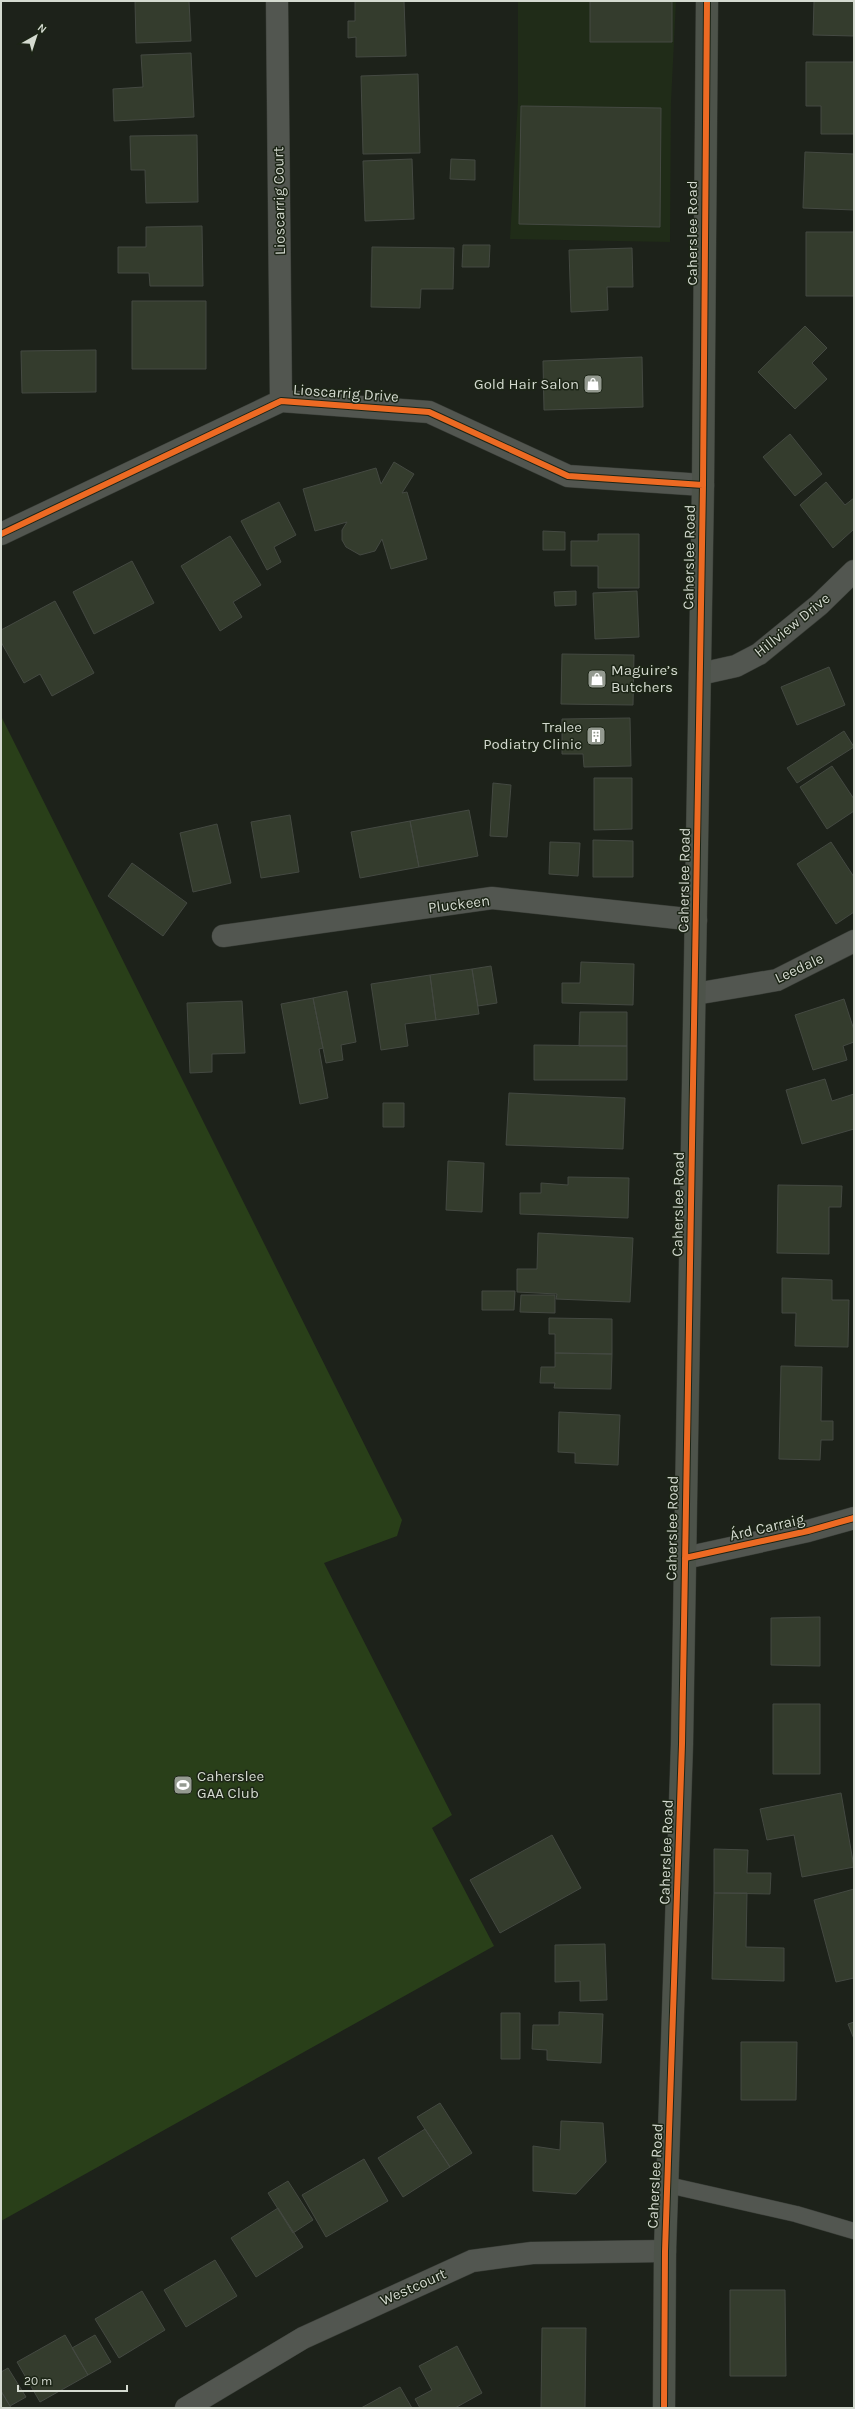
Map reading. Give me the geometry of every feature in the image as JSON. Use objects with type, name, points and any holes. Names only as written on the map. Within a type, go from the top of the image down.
[{"type":"main road","name":"Caherslee Road","points":[[664,2408],[665,2251],[681,1760],[685,1558],[704,484],[707,1]]},
{"type":"street","name":"Lioscarrig Court","points":[[277,1],[281,401]]},
{"type":"street","name":"Lioscarrig Drive","points":[[1,534],[281,401],[429,412],[568,476],[704,484]]},
{"type":"street","name":"Hillview Drive","points":[[700,674],[736,666],[759,654],[819,605],[854,571]]},
{"type":"street","name":"Pluckeen","points":[[223,936],[492,898],[696,920]]},
{"type":"street","name":"Leedale","points":[[695,994],[777,980],[854,941]]},
{"type":"street","name":"Árd Carraig","points":[[685,1558],[808,1531],[854,1518]]},
{"type":"street","name":"Westcourt","points":[[186,2408],[303,2338],[472,2261],[532,2253],[665,2251]]},
{"type":"lane","points":[[668,2185],[796,2214],[854,2231]]},
{"type":"shaded area","points":[[518,1],[676,1],[671,102],[670,242],[510,239],[518,100]]},
{"type":"green space","points":[[1,716],[402,1520],[397,1536],[324,1563],[452,1815],[432,1828],[494,1946],[1,2221]]},
{"type":"building","points":[[135,1],[189,1],[191,41],[136,43]]},
{"type":"building","points":[[355,1],[404,1],[406,56],[356,57],[356,37],[348,38],[348,21],[355,21]]},
{"type":"building","points":[[590,1],[672,1],[672,42],[590,42]]},
{"type":"building","points":[[814,1],[854,1],[854,36],[813,35]]},
{"type":"building","points":[[191,53],[194,117],[114,121],[113,89],[143,87],[141,55]]},
{"type":"building","points":[[806,62],[854,62],[854,134],[821,134],[821,106],[806,106]]},
{"type":"building","points":[[418,74],[420,153],[363,154],[361,76]]},
{"type":"building","points":[[521,106],[661,108],[660,227],[519,224]]},
{"type":"building","points":[[197,135],[198,202],[146,203],[145,170],[131,170],[130,136]]},
{"type":"building","points":[[805,152],[854,154],[854,210],[803,208]]},
{"type":"building","points":[[412,159],[414,219],[365,221],[363,161]]},
{"type":"building","points":[[451,159],[475,160],[475,180],[450,179]]},
{"type":"building","points":[[202,226],[203,286],[150,286],[149,273],[118,273],[118,247],[146,247],[146,227]]},
{"type":"building","points":[[806,232],[854,232],[854,296],[806,296]]},
{"type":"building","points":[[463,245],[490,245],[489,267],[462,267]]},
{"type":"building","points":[[372,247],[454,248],[453,289],[421,289],[420,308],[371,307]]},
{"type":"building","points":[[632,248],[633,287],[607,287],[608,310],[571,312],[569,250]]},
{"type":"building","points":[[132,301],[206,301],[206,369],[132,369]]},
{"type":"building","points":[[805,326],[827,348],[812,363],[827,379],[795,409],[758,372]]},
{"type":"building","points":[[96,350],[96,392],[22,393],[21,351]]},
{"type":"building","name":"Gold Hair Salon","points":[[642,357],[643,407],[544,410],[543,361]]},
{"type":"building","points":[[790,434],[822,474],[795,496],[763,457]]},
{"type":"building","points":[[394,462],[414,474],[402,493],[407,492],[427,559],[391,569],[382,539],[375,551],[360,555],[346,547],[342,540],[342,530],[347,522],[315,531],[303,489],[376,468],[381,484]]},
{"type":"building","points":[[826,482],[845,505],[854,498],[854,529],[833,548],[800,505]]},
{"type":"building","points":[[279,502],[296,535],[274,547],[281,562],[267,570],[241,521]]},
{"type":"building","points":[[543,531],[565,532],[565,550],[543,550]]},
{"type":"building","points":[[598,534],[639,534],[639,588],[598,588],[598,566],[571,566],[571,541],[598,541]]},
{"type":"building","points":[[230,536],[261,585],[233,602],[242,617],[220,631],[181,566]]},
{"type":"building","points":[[132,561],[154,603],[94,634],[73,592]]},
{"type":"building","points":[[576,591],[576,605],[555,606],[554,592]]},
{"type":"building","points":[[637,591],[639,637],[595,639],[593,593]]},
{"type":"building","points":[[55,601],[94,673],[52,696],[40,674],[24,683],[1,642],[1,630]]},
{"type":"building","name":"Maguire’s Butchers","points":[[562,654],[634,655],[633,705],[561,704]]},
{"type":"building","points":[[829,667],[845,705],[797,725],[781,687]]},
{"type":"building","name":"Tralee Podiatry Clinic","points":[[630,718],[631,766],[584,767],[583,754],[562,754],[562,719]]},
{"type":"building","points":[[844,731],[854,747],[797,783],[787,768]]},
{"type":"building","points":[[832,766],[854,799],[854,811],[827,829],[800,787]]},
{"type":"building","points":[[594,778],[632,778],[632,829],[594,830]]},
{"type":"building","points":[[493,783],[511,785],[507,837],[490,836]]},
{"type":"building","points":[[469,810],[478,856],[419,867],[410,821]]},
{"type":"building","points":[[290,815],[299,872],[261,878],[251,822]]},
{"type":"building","points":[[410,821],[419,867],[360,878],[351,832]]},
{"type":"building","points":[[217,824],[231,883],[193,892],[180,833]]},
{"type":"building","points":[[593,840],[633,841],[633,877],[593,877]]},
{"type":"building","points":[[550,842],[580,843],[578,876],[549,874]]},
{"type":"building","points":[[831,842],[854,877],[854,912],[836,924],[797,864]]},
{"type":"building","points":[[132,863],[187,903],[163,936],[108,896]]},
{"type":"building","points":[[581,962],[634,964],[633,1005],[562,1003],[562,983],[580,983]]},
{"type":"building","points":[[491,966],[497,1003],[478,1006],[472,969]]},
{"type":"building","points":[[472,969],[479,1014],[436,1020],[430,975]]},
{"type":"building","points":[[430,975],[436,1020],[405,1024],[408,1046],[381,1050],[371,984]]},
{"type":"building","points":[[347,991],[356,1042],[341,1045],[343,1060],[326,1063],[313,998]]},
{"type":"building","points":[[313,998],[323,1048],[319,1049],[328,1098],[300,1104],[281,1004]]},
{"type":"building","points":[[844,999],[854,1030],[854,1042],[843,1046],[847,1060],[813,1070],[795,1015]]},
{"type":"building","points":[[242,1001],[245,1053],[212,1054],[212,1072],[190,1073],[187,1003]]},
{"type":"building","points":[[580,1012],[627,1012],[627,1046],[579,1046]]},
{"type":"building","points":[[534,1045],[627,1046],[627,1080],[534,1080]]},
{"type":"building","points":[[825,1079],[832,1101],[854,1094],[854,1129],[802,1144],[786,1090]]},
{"type":"building","points":[[509,1093],[625,1098],[623,1149],[506,1145]]},
{"type":"building","points":[[383,1103],[404,1103],[404,1127],[383,1127]]},
{"type":"building","points":[[448,1161],[484,1163],[482,1212],[446,1210]]},
{"type":"building","points":[[568,1177],[629,1178],[628,1218],[520,1214],[520,1193],[541,1193],[541,1183],[568,1185]]},
{"type":"building","points":[[778,1185],[842,1186],[841,1207],[829,1207],[829,1254],[777,1253]]},
{"type":"building","points":[[538,1233],[633,1238],[630,1302],[556,1299],[557,1294],[517,1292],[517,1269],[537,1269]]},
{"type":"building","points":[[782,1278],[832,1280],[832,1300],[849,1300],[848,1347],[795,1346],[796,1313],[782,1313]]},
{"type":"building","points":[[482,1291],[515,1291],[514,1310],[482,1310]]},
{"type":"building","points":[[521,1295],[555,1295],[555,1313],[520,1312]]},
{"type":"building","points":[[549,1318],[612,1319],[612,1354],[555,1353],[555,1334],[549,1334]]},
{"type":"building","points":[[555,1353],[612,1354],[611,1389],[554,1388],[555,1383],[540,1383],[541,1367],[555,1367]]},
{"type":"building","points":[[781,1366],[822,1367],[821,1421],[833,1421],[833,1440],[821,1440],[820,1460],[779,1459]]},
{"type":"building","points":[[559,1412],[620,1415],[618,1465],[575,1463],[575,1453],[558,1452]]},
{"type":"building","points":[[820,1617],[820,1666],[771,1665],[771,1618]]},
{"type":"building","points":[[773,1704],[820,1704],[820,1774],[773,1774]]},
{"type":"building","points":[[841,1793],[854,1867],[802,1877],[794,1835],[767,1840],[760,1809]]},
{"type":"building","points":[[552,1835],[581,1888],[500,1933],[470,1880]]},
{"type":"building","points":[[714,1849],[748,1850],[747,1873],[771,1873],[770,1894],[714,1893]]},
{"type":"building","points":[[854,1889],[854,1978],[836,1982],[814,1900]]},
{"type":"building","points":[[714,1893],[747,1893],[746,1947],[784,1948],[784,1981],[712,1979]]},
{"type":"building","points":[[605,1944],[607,2000],[580,2001],[580,1981],[555,1982],[555,1945]]},
{"type":"building","points":[[559,2012],[603,2014],[601,2063],[547,2060],[547,2050],[532,2049],[533,2025],[559,2025]]},
{"type":"building","points":[[501,2013],[520,2013],[520,2059],[501,2059]]},
{"type":"building","points":[[854,2022],[854,2039],[848,2024]]},
{"type":"building","points":[[741,2042],[797,2042],[796,2100],[741,2100]]},
{"type":"building","points":[[440,2103],[472,2153],[450,2167],[417,2117]]},
{"type":"building","points":[[561,2121],[603,2123],[606,2162],[576,2194],[533,2191],[533,2146],[560,2150]]},
{"type":"building","points":[[425,2129],[450,2167],[403,2197],[378,2158]]},
{"type":"building","points":[[364,2159],[388,2201],[326,2237],[302,2195]]},
{"type":"building","points":[[288,2181],[313,2220],[293,2233],[268,2193]]},
{"type":"building","points":[[278,2208],[303,2247],[256,2277],[231,2238]]},
{"type":"building","points":[[215,2260],[237,2296],[186,2327],[164,2290]]},
{"type":"building","points":[[730,2290],[785,2290],[786,2376],[730,2376]]},
{"type":"building","points":[[142,2291],[165,2330],[119,2358],[95,2319]]},
{"type":"building","points":[[542,2328],[586,2328],[585,2408],[541,2408]]},
{"type":"building","points":[[65,2335],[88,2375],[40,2402],[17,2362]]},
{"type":"building","points":[[95,2335],[111,2362],[88,2375],[72,2348]]},
{"type":"building","points":[[457,2346],[482,2393],[455,2408],[420,2408],[415,2399],[432,2390],[419,2366]]},
{"type":"building","points":[[8,2368],[26,2397],[10,2406],[1,2391],[1,2372]]},
{"type":"building","points":[[400,2387],[412,2408],[361,2408]]},
{"type":"building","points":[[1,2391],[10,2406],[11,2408],[1,2408]]},
{"type":"cycle path","points":[[664,2408],[665,2251],[682,1744],[703,485],[707,1]]},
{"type":"cycle path","points":[[1,534],[281,401],[429,412],[568,476],[703,485]]},
{"type":"cycle path","points":[[685,1558],[808,1531],[854,1518]]},
{"type":"place","name":"Gold Hair Salon","points":[[593,384]]},
{"type":"place","name":"Maguire’s Butchers","points":[[597,679]]},
{"type":"place","name":"Tralee Podiatry Clinic","points":[[596,736]]},
{"type":"place","name":"Caherslee GAA Club","points":[[183,1785]]}]
